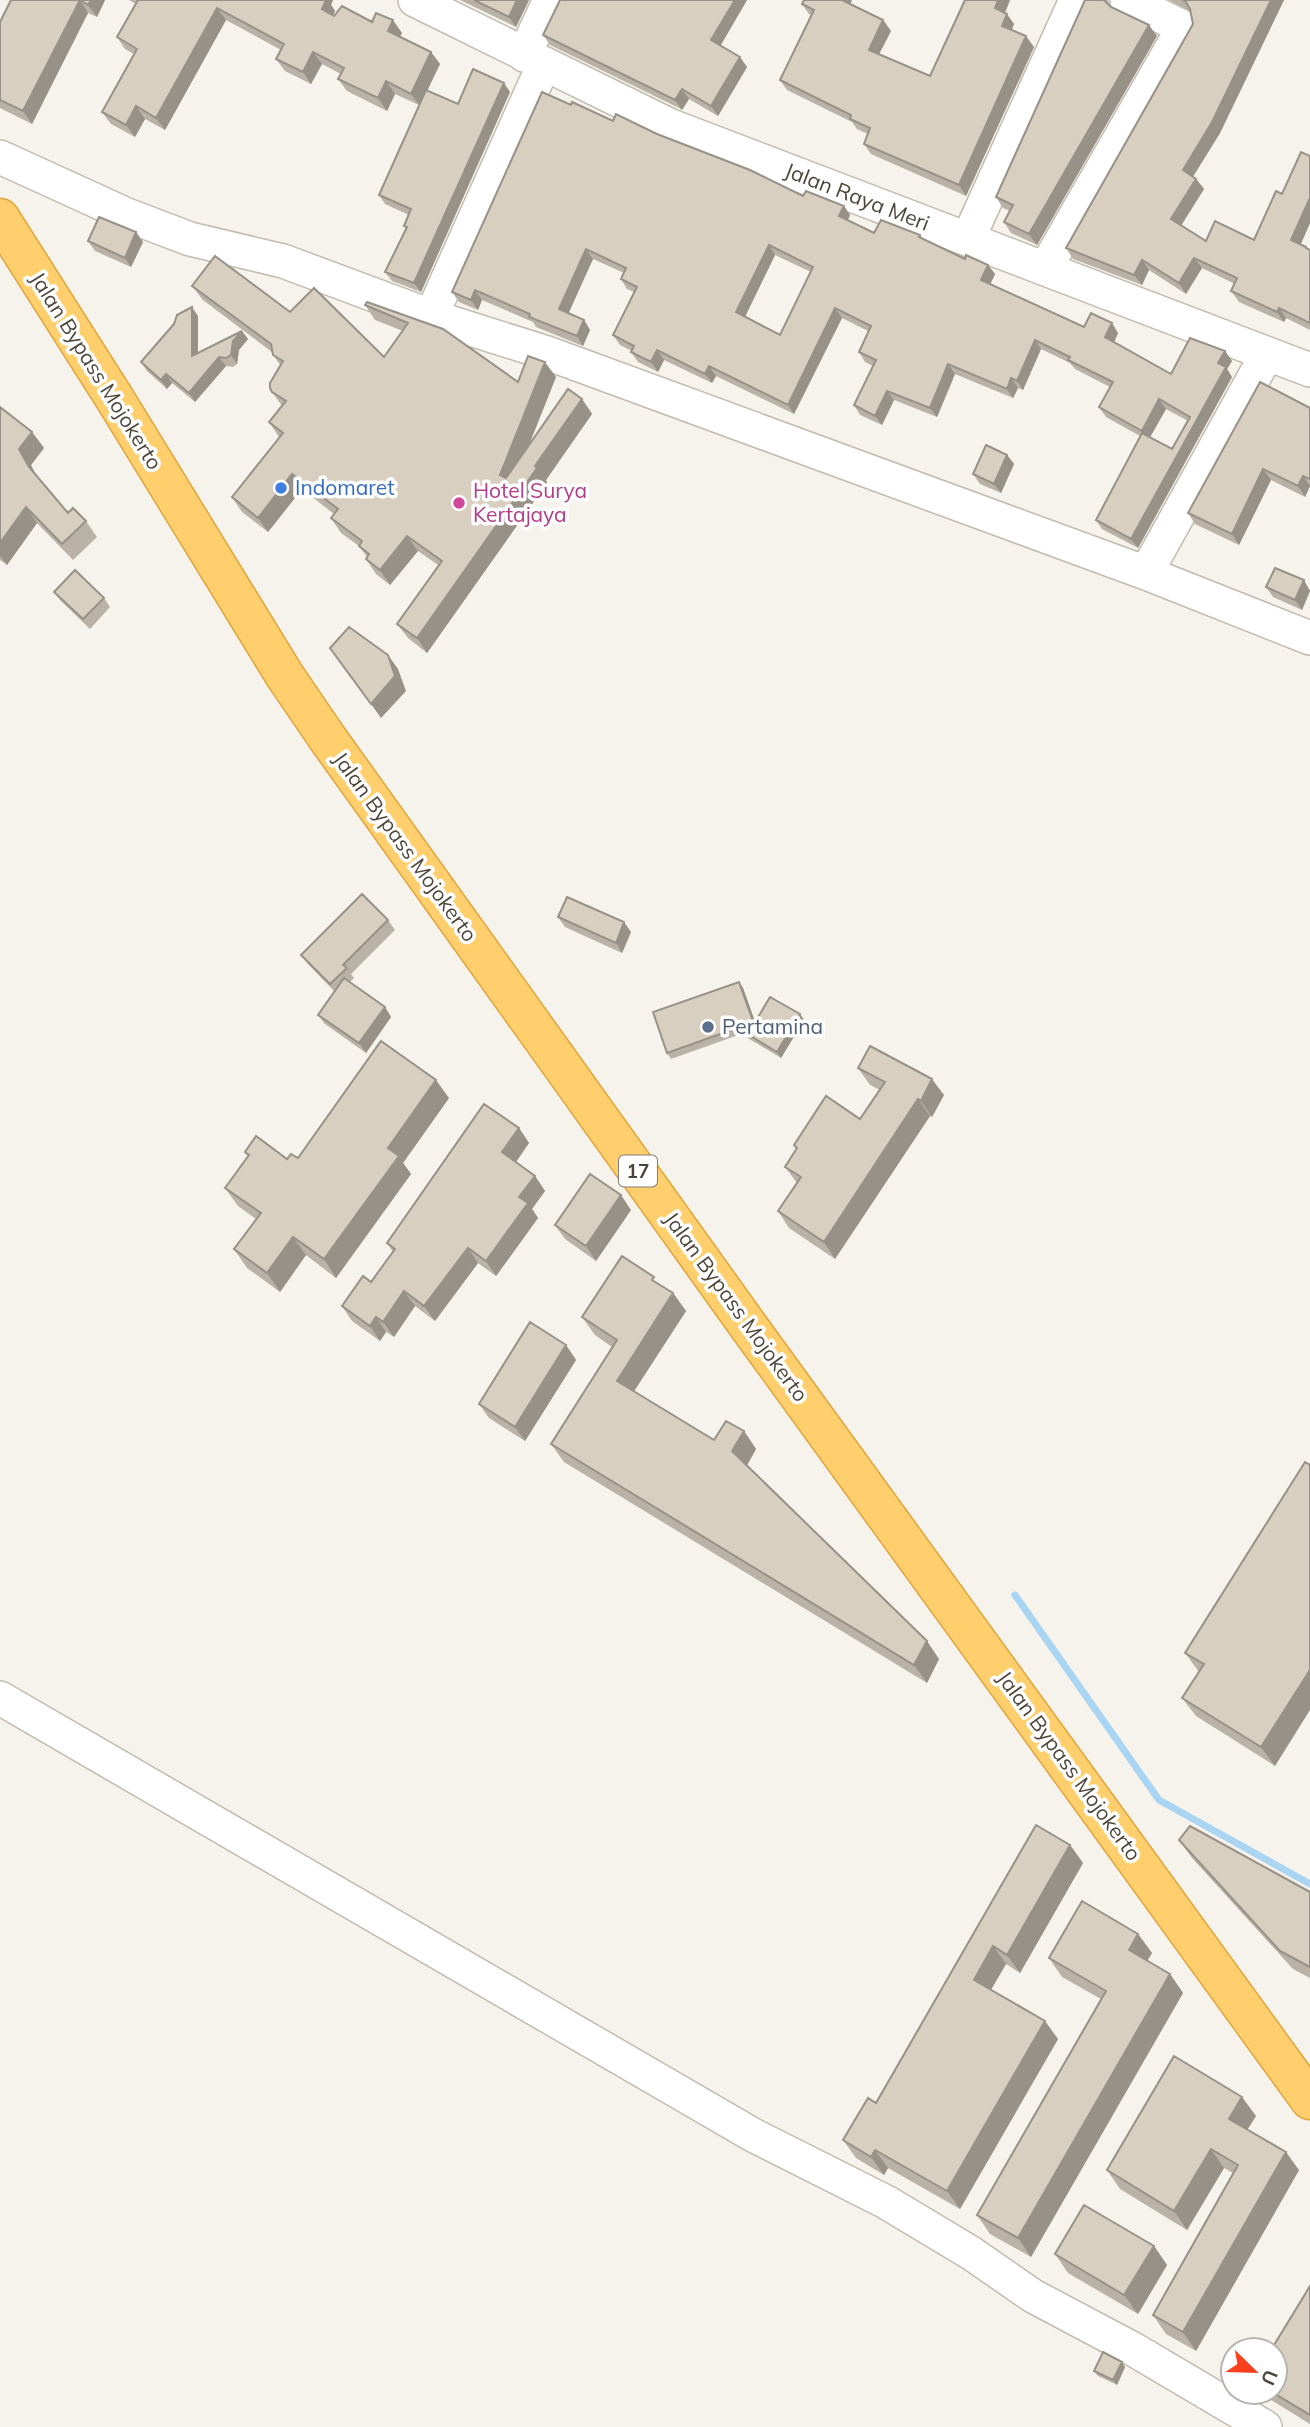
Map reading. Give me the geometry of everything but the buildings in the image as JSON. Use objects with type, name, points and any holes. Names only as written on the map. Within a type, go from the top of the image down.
[{"type":"highway","name":"Jalan Bypass Mojokerto","points":[[0,218],[327,739],[749,1327],[1310,2100]]},
{"type":"street","name":"Jalan Raya Meri","points":[[416,0],[671,126],[1310,370]]},
{"type":"street","points":[[438,301],[534,59],[550,0]]},
{"type":"street","points":[[968,239],[1076,0]]},
{"type":"street","points":[[1045,269],[1181,32],[1179,25],[1128,0]]},
{"type":"street","points":[[0,157],[127,215],[177,234],[283,261],[436,318],[473,328],[618,379],[1146,573],[1310,638]]},
{"type":"street","points":[[1146,573],[1267,354]]},
{"type":"street","points":[[0,1698],[753,2134],[886,2202],[971,2253],[1033,2296],[1132,2349],[1265,2427]]},
{"type":"waterway","points":[[1015,1595],[1159,1800],[1310,1884]]},
{"type":"place","name":"Indomaret","points":[[281,488]]},
{"type":"place","name":"Hotel Surya Kertajaya","points":[[459,503]]},
{"type":"place","name":"Pertamina","points":[[708,1027]]}]
